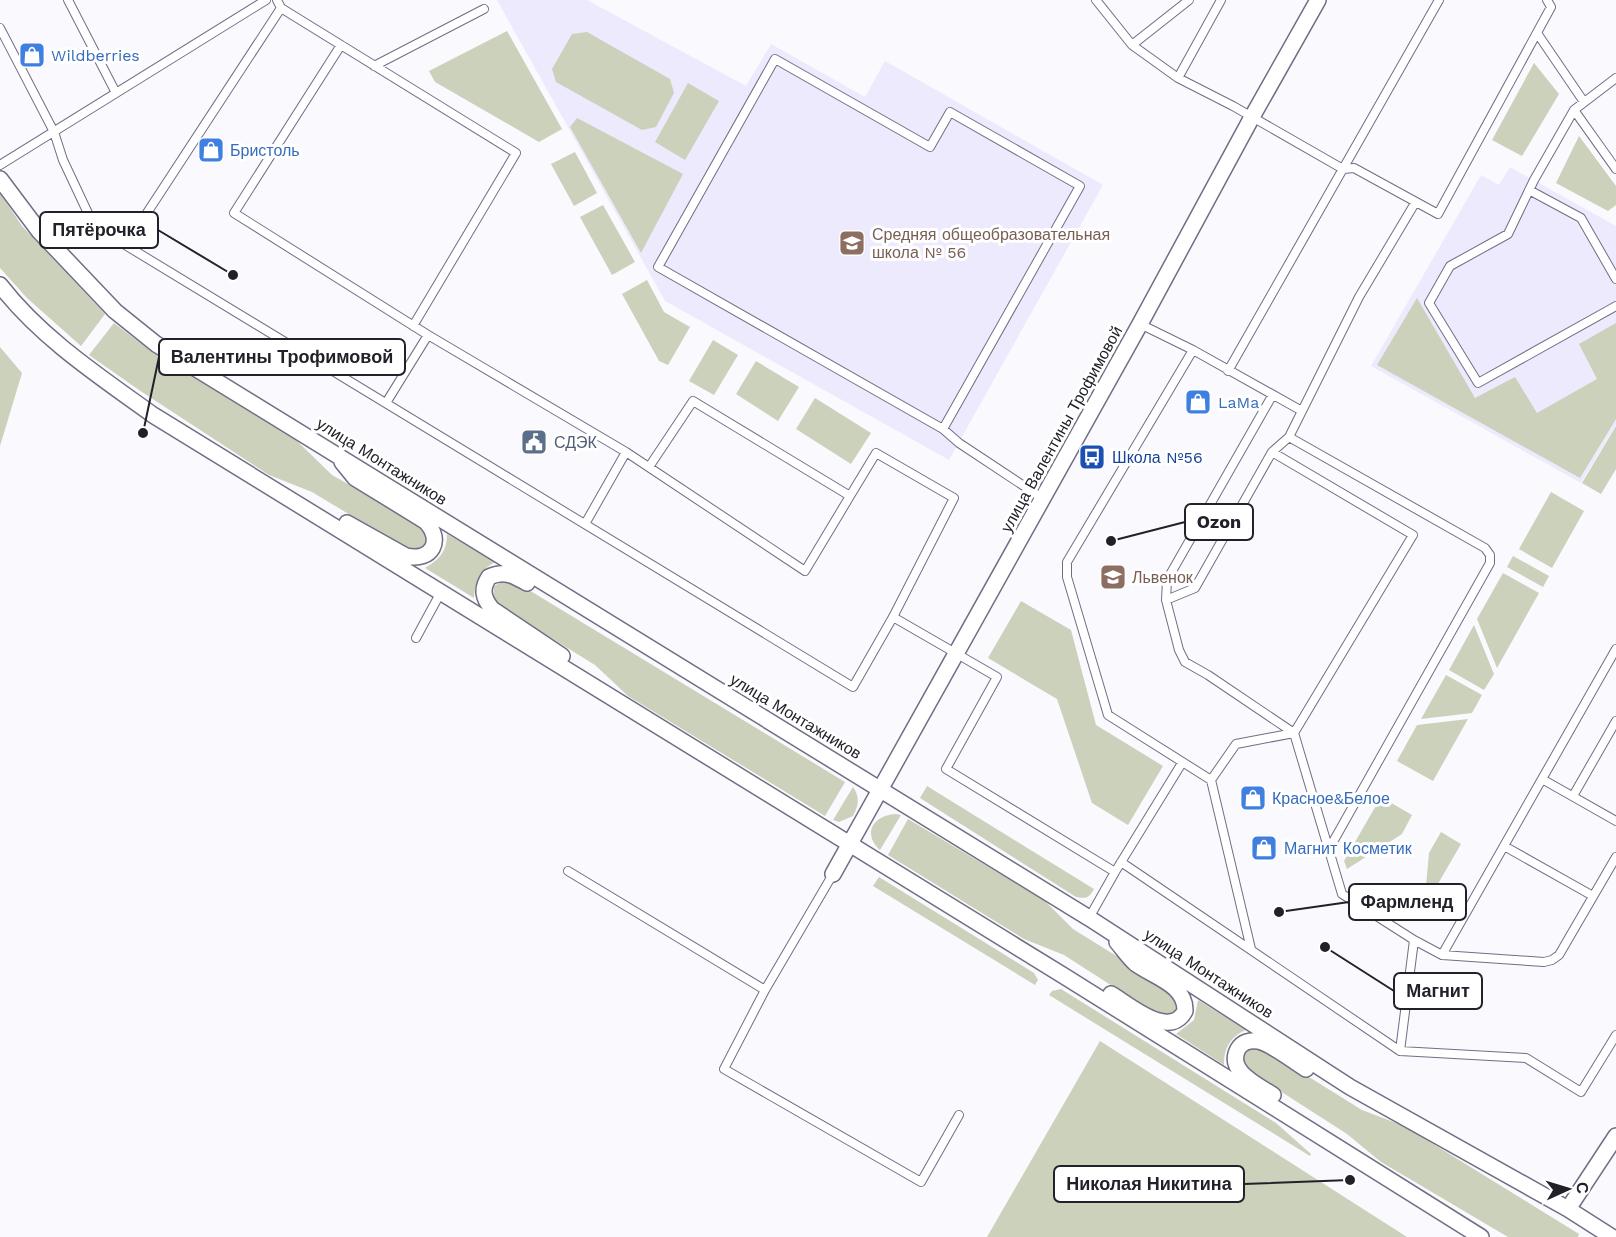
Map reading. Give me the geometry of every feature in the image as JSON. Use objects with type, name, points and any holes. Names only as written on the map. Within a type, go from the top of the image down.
[{"type":"street","name":"улица Валентины Трофимовой","points":[[833,874],[1318,0]]},
{"type":"street","name":"улица Монтажников","points":[[0,179],[39,231],[115,311],[156,344],[1089,918],[1350,1087],[1568,1209],[1612,1237]]},
{"type":"street","points":[[0,285],[13,302],[77,360],[153,415],[1064,976],[1481,1237]]},
{"type":"street","points":[[300,505],[337,517],[406,556],[415,558],[430,552],[435,536],[432,528],[425,521],[355,478],[333,452]]},
{"type":"street","points":[[600,691],[563,656],[492,609],[486,603],[483,593],[484,584],[489,577],[496,574],[512,575],[567,607],[602,619]]},
{"type":"street","points":[[1064,976],[1098,985],[1159,1022],[1169,1024],[1182,1018],[1185,1005],[1183,996],[1175,988],[1134,962],[1108,930]]},
{"type":"street","points":[[1335,1145],[1307,1118],[1242,1074],[1237,1067],[1236,1052],[1240,1045],[1246,1042],[1262,1042],[1316,1075],[1350,1087]]},
{"type":"street","points":[[1568,1209],[1611,1153],[1616,1136]]},
{"type":"lane","points":[[68,0],[116,93]]},
{"type":"lane","points":[[0,165],[266,0]]},
{"type":"lane","points":[[277,0],[281,8],[516,153],[413,326]]},
{"type":"lane","points":[[1096,0],[1132,45],[1178,78],[1343,169],[1354,168],[1438,214],[1551,7],[1547,0]]},
{"type":"lane","points":[[1132,45],[1189,0]]},
{"type":"lane","points":[[1178,78],[1221,0]]},
{"type":"lane","points":[[1228,370],[1439,0]]},
{"type":"lane","points":[[126,245],[281,8]]},
{"type":"lane","points":[[374,66],[484,9]]},
{"type":"lane","points":[[0,28],[54,132],[63,160],[94,226],[853,687],[893,617],[954,498],[876,453],[805,571],[626,452],[428,336],[234,213],[340,45]]},
{"type":"lane","points":[[1537,33],[1584,102]]},
{"type":"lane","points":[[943,429],[1080,186],[950,112],[930,147],[775,59],[657,267],[943,429],[959,443],[1042,498]]},
{"type":"lane","points":[[1616,78],[1574,110],[1529,190],[1508,234],[1450,266],[1429,303],[1478,383],[1616,306]]},
{"type":"lane","points":[[1574,110],[1616,169]]},
{"type":"lane","points":[[1529,190],[1581,218],[1616,279]]},
{"type":"lane","points":[[1166,600],[1195,588],[1272,452],[1288,437],[1359,297],[1415,203]]},
{"type":"lane","points":[[1140,324],[1193,350],[1302,411]]},
{"type":"lane","points":[[386,404],[428,336]]},
{"type":"lane","points":[[1193,350],[1067,562],[1067,577],[1108,715],[1210,780],[1251,949]]},
{"type":"lane","points":[[1272,396],[1167,580],[1166,600],[1179,650],[1185,662],[1294,733],[1342,894],[1442,955],[1544,962],[1559,955],[1616,857]]},
{"type":"lane","points":[[649,467],[693,401],[850,496]]},
{"type":"lane","points":[[1288,437],[1485,548],[1490,555],[1490,563],[1329,849]]},
{"type":"lane","points":[[585,524],[626,452]]},
{"type":"lane","points":[[1210,780],[1236,744],[1294,733],[1413,535],[1272,452]]},
{"type":"lane","points":[[416,638],[441,592]]},
{"type":"lane","points":[[893,617],[997,677],[946,769],[1114,872]]},
{"type":"lane","points":[[1442,955],[1616,649]]},
{"type":"lane","points":[[1573,796],[1616,721]]},
{"type":"lane","points":[[1089,918],[1114,872],[1182,763]]},
{"type":"lane","points":[[1542,779],[1616,821]]},
{"type":"lane","points":[[1504,846],[1593,896]]},
{"type":"lane","points":[[1121,862],[1400,1051],[1526,1058],[1581,1092],[1616,1035]]},
{"type":"lane","points":[[568,871],[765,990]]},
{"type":"lane","points":[[833,874],[765,990],[724,1069],[921,1182],[959,1115]]},
{"type":"lane","points":[[1400,1051],[1414,940]]},
{"type":"shaded area","name":"Средняя общеобразовательная школа № 56","points":[[497,0],[587,0],[746,86],[771,44],[865,97],[885,61],[1103,185],[949,460],[665,301]]},
{"type":"shaded area","points":[[1510,167],[1616,226],[1616,425],[1581,483],[1371,366],[1481,175],[1499,185]]},
{"type":"green space","points":[[507,31],[562,129],[539,142],[435,82],[429,71]]},
{"type":"green space","points":[[587,32],[670,79],[674,93],[656,127],[642,130],[556,82],[552,69],[572,34]]},
{"type":"green space","points":[[1534,63],[1559,94],[1522,156],[1492,140]]},
{"type":"green space","points":[[688,83],[719,101],[685,160],[655,142]]},
{"type":"green space","points":[[577,118],[683,174],[641,253],[570,127]]},
{"type":"green space","points":[[1579,136],[1616,186],[1616,205],[1608,211],[1556,183]]},
{"type":"green space","points":[[575,152],[597,193],[574,206],[551,164]]},
{"type":"green space","points":[[0,193],[22,226],[105,314],[81,346],[27,298],[0,268]]},
{"type":"green space","points":[[603,205],[635,262],[612,275],[580,217]]},
{"type":"green space","points":[[647,280],[664,312],[690,327],[668,365],[659,361],[622,294]]},
{"type":"green space","points":[[1417,298],[1475,398],[1515,377],[1537,413],[1597,379],[1579,344],[1616,323],[1616,419],[1580,478],[1377,365]]},
{"type":"green space","points":[[114,323],[152,352],[297,441],[332,475],[422,526],[429,540],[423,549],[410,551],[312,492],[269,475],[89,355]]},
{"type":"green space","points":[[713,340],[738,355],[714,395],[689,381]]},
{"type":"green space","points":[[0,347],[22,373],[0,446]]},
{"type":"green space","points":[[756,361],[799,387],[778,421],[736,394]]},
{"type":"green space","points":[[815,398],[871,433],[851,464],[796,429]]},
{"type":"green space","points":[[1616,426],[1616,469],[1601,494],[1582,483]]},
{"type":"green space","points":[[1551,492],[1584,511],[1552,568],[1519,549]]},
{"type":"green space","points":[[447,534],[495,562],[479,577],[474,598],[425,568],[442,554]]},
{"type":"green space","points":[[1513,556],[1549,576],[1543,587],[1507,567]]},
{"type":"green space","points":[[1503,573],[1539,593],[1497,668],[1477,619]]},
{"type":"green space","points":[[505,580],[514,581],[845,782],[825,816],[628,696],[595,665],[498,605],[493,600],[494,586]]},
{"type":"green space","points":[[1021,601],[1071,630],[1096,725],[1163,766],[1128,825],[1092,803],[1057,699],[988,658]]},
{"type":"green space","points":[[1474,625],[1494,674],[1484,690],[1449,670]]},
{"type":"green space","points":[[1446,675],[1482,695],[1472,713],[1421,719]]},
{"type":"green space","points":[[1468,719],[1433,781],[1397,761],[1417,725]]},
{"type":"green space","points":[[927,786],[1094,889],[1087,897],[1076,897],[920,798]]},
{"type":"green space","points":[[853,787],[858,801],[853,816],[839,822],[833,820]]},
{"type":"green space","points":[[1381,797],[1412,815],[1402,834],[1347,869],[1344,861]]},
{"type":"green space","points":[[901,815],[880,850],[872,838],[873,826],[881,818]]},
{"type":"green space","points":[[908,819],[1045,901],[1073,929],[1176,993],[1179,1000],[1176,1015],[1162,1018],[1064,955],[1024,939],[888,855]]},
{"type":"green space","points":[[1441,832],[1461,844],[1424,908],[1429,853]]},
{"type":"green space","points":[[879,877],[1034,973],[1038,980],[1035,985],[873,886]]},
{"type":"green space","points":[[1061,989],[1276,1123],[1311,1154],[1310,1156],[1049,995],[1052,991]]},
{"type":"green space","points":[[1198,1000],[1246,1030],[1229,1044],[1225,1053],[1224,1065],[1176,1034],[1194,1020]]},
{"type":"green space","points":[[1100,1041],[1407,1237],[987,1237]]},
{"type":"green space","points":[[1256,1046],[1362,1110],[1404,1126],[1579,1234],[1578,1237],[1508,1237],[1381,1162],[1347,1134],[1241,1066],[1244,1051]]},
{"type":"place","name":"Wildberries","points":[[32,55]]},
{"type":"place","name":"Бристоль","points":[[211,150]]},
{"type":"place","name":"Средняя общеобразовательная школа № 56","points":[[852,243]]},
{"type":"place","name":"Пятёрочка","points":[[233,275]]},
{"type":"place","name":"LaMa","points":[[1198,402]]},
{"type":"place","name":"Валентины Трофимовой","points":[[143,433]]},
{"type":"place","name":"СДЭК","points":[[534,442]]},
{"type":"place","name":"Школа №56","points":[[1092,457]]},
{"type":"place","name":"Ozon","points":[[1111,541]]},
{"type":"place","name":"Львенок","points":[[1113,577]]},
{"type":"place","name":"Красное&Белое","points":[[1253,798]]},
{"type":"place","name":"Магнит Косметик","points":[[1264,848]]},
{"type":"place","name":"Фармленд","points":[[1279,912]]},
{"type":"place","name":"Магнит","points":[[1325,947]]},
{"type":"place","name":"Николая Никитина","points":[[1350,1180]]}]
